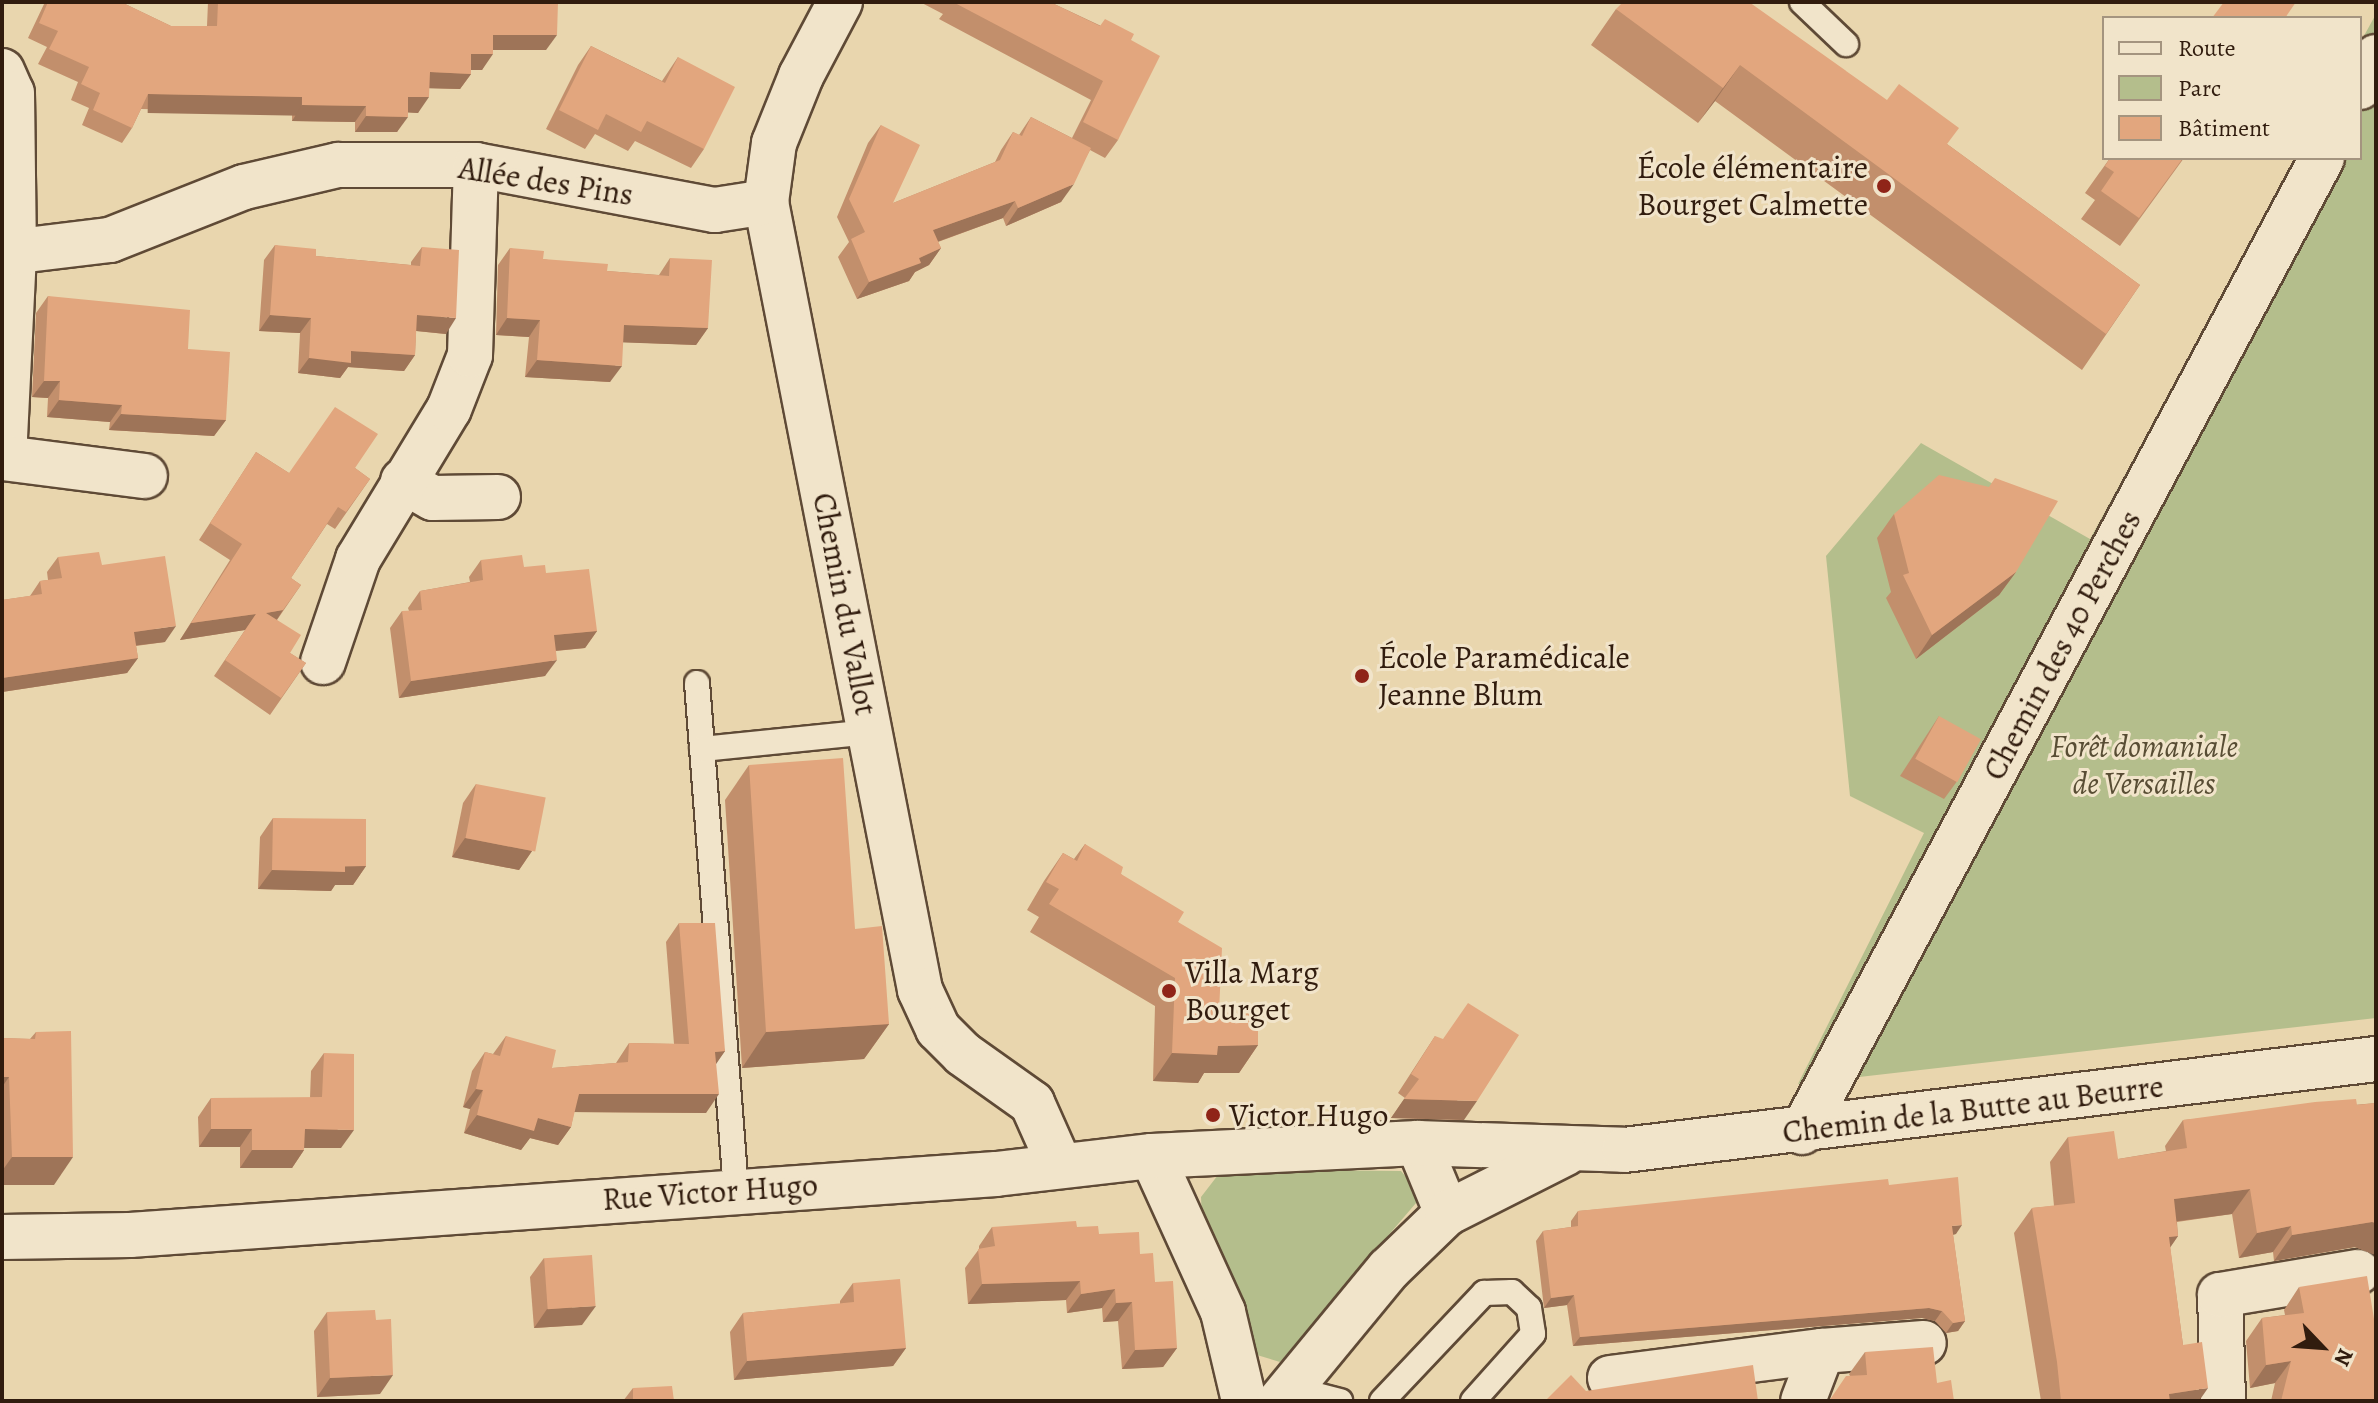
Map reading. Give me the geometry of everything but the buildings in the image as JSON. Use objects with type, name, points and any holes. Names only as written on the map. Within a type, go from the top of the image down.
[{"type":"street","name":"Chemin du Vallot","points":[[840,2],[801,76],[774,143],[766,202],[920,990],[938,1029],[963,1054],[1032,1103],[1060,1166]]},
{"type":"street","points":[[2362,83],[2376,57]]},
{"type":"street","points":[[2,71],[12,93],[3,459],[145,476]]},
{"type":"street","name":"Chemin des 40 Perches","points":[[1802,1132],[2321,160]]},
{"type":"street","name":"Allée des Pins","points":[[8,253],[110,240],[244,187],[338,165],[476,165],[715,210],[766,202]]},
{"type":"street","points":[[323,662],[358,559],[449,409],[470,355],[476,165]]},
{"type":"street","points":[[403,481],[433,498],[498,497]]},
{"type":"street","name":"Chemin de la Butte au Beurre","points":[[1418,1143],[1569,1151],[1802,1132],[2376,1059]]},
{"type":"street","points":[[1418,1143],[1447,1213]]},
{"type":"street","name":"Rue Victor Hugo","points":[[2,1237],[130,1235],[1060,1166],[1152,1156],[1418,1143]]},
{"type":"street","name":"Chemin de la Butte au Beurre","points":[[1285,1395],[1389,1269],[1447,1213],[1569,1151]]},
{"type":"street","points":[[1152,1156],[1223,1312],[1244,1401]]},
{"type":"street","points":[[2223,1401],[2220,1295],[2358,1272]]},
{"type":"street","points":[[1610,1378],[1822,1351],[1924,1343]]},
{"type":"street","points":[[1803,1401],[1822,1351]]},
{"type":"lane","points":[[1802,2],[1846,44]]},
{"type":"lane","points":[[697,683],[736,1190]]},
{"type":"lane","points":[[702,749],[870,732]]},
{"type":"lane","points":[[1382,1401],[1442,1332],[1484,1293],[1512,1292],[1529,1308],[1533,1334],[1473,1401]]},
{"type":"lane","points":[[1285,1395],[1340,1401]]},
{"type":"green space","name":"Forêt domaniale de Versailles","points":[[2376,14],[2376,1018],[1798,1084],[1924,833],[1850,796],[1826,556],[1921,443],[2090,539],[2297,160],[2362,160],[2362,39]]},
{"type":"green space","points":[[1301,1170],[1401,1171],[1422,1196],[1280,1362],[1257,1355],[1236,1290],[1202,1220],[1201,1197],[1218,1175]]},
{"type":"place","name":"École élémentaire Bourget Calmette","points":[[1884,186]]},
{"type":"place","name":"École Paramédicale Jeanne Blum","points":[[1362,676]]},
{"type":"place","name":"Villa Marg Bourget","points":[[1169,991]]},
{"type":"place","name":"Victor Hugo","points":[[1213,1115]]}]
